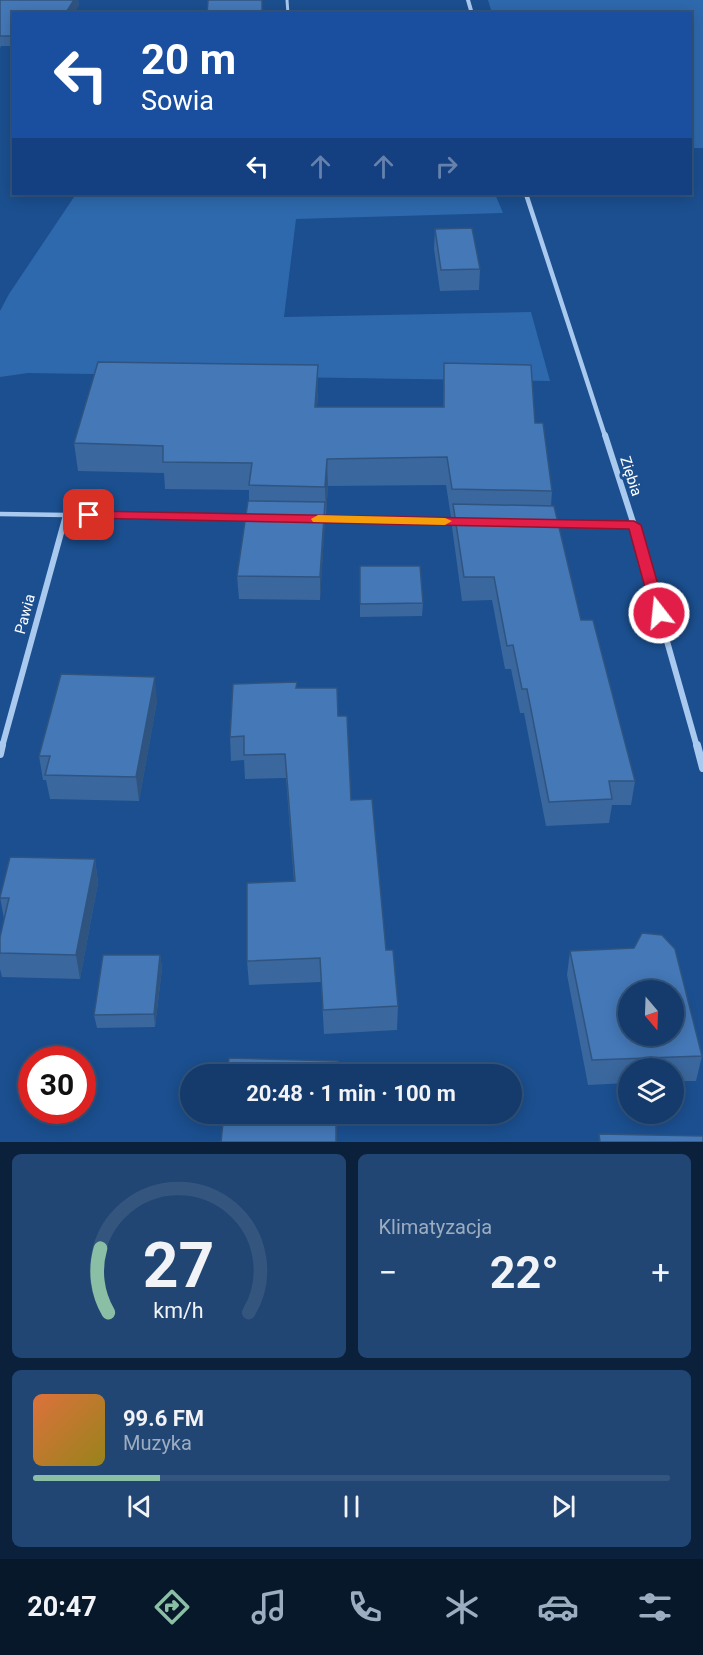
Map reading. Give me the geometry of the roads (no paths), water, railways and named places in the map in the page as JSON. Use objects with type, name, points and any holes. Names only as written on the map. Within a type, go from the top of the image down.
[{"type":"street","name":"Ziębia","points":[[526,195],[634,525],[703,768]]},
{"type":"street","points":[[66,515],[257,518]]},
{"type":"street","name":"Pawia","points":[[0,754],[66,515]]},
{"type":"street","points":[[305,519],[461,522]]},
{"type":"street","points":[[545,523],[634,525]]},
{"type":"lane","points":[[0,514],[66,515]]}]
